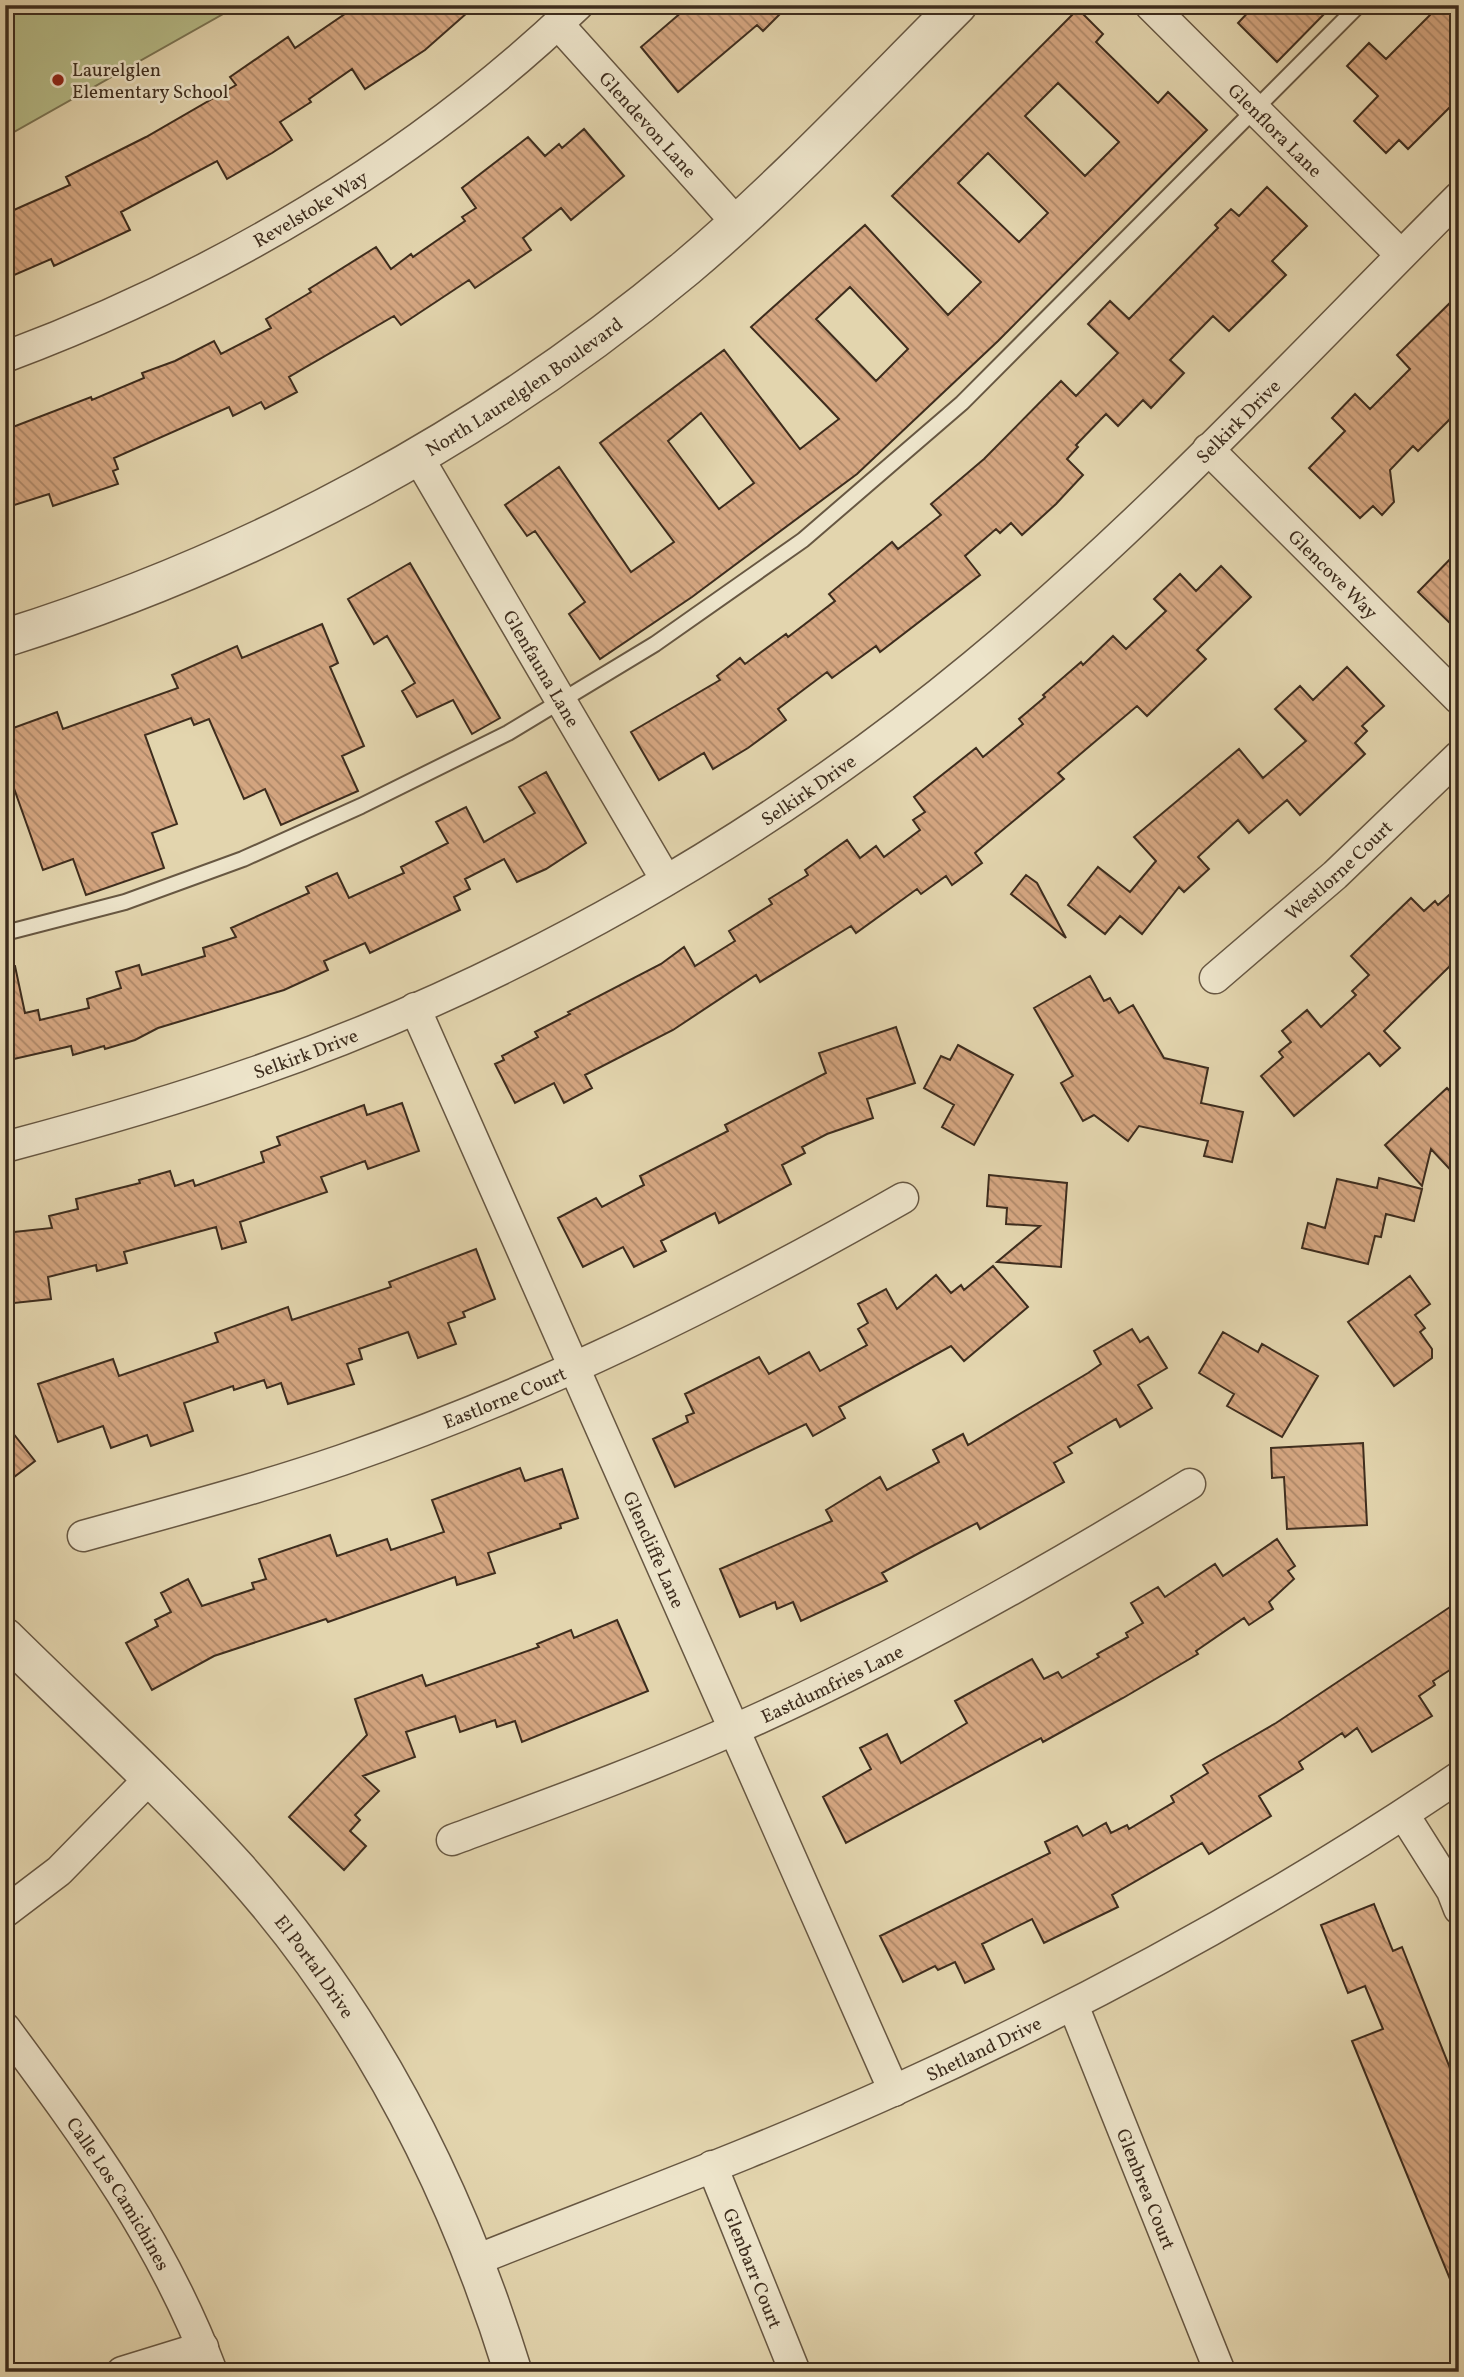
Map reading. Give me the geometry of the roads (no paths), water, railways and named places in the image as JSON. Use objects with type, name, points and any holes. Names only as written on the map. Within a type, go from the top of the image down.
[{"type":"street","name":"North Laurelglen Boulevard","points":[[5,638],[76,616],[172,579],[266,537],[418,457],[508,401],[605,332],[737,223],[958,5]]},
{"type":"street","name":"Glenflora Lane","points":[[1150,5],[1401,255]]},
{"type":"street","name":"Glendevon Lane","points":[[568,15],[737,223]]},
{"type":"street","name":"Revelstoke Way","points":[[5,356],[139,302],[219,262],[322,202],[467,101],[568,15]]},
{"type":"street","name":"Selkirk Drive","points":[[5,1147],[134,1112],[256,1072],[415,1008],[515,961],[666,880],[765,818],[870,745],[972,667],[1070,583],[1459,197]]},
{"type":"street","name":"Glencove Way","points":[[1208,449],[1459,699]]},
{"type":"street","name":"Glenfauna Lane","points":[[418,457],[666,880]]},
{"type":"street","name":"Westlorne Court","points":[[1215,978],[1335,876],[1459,756]]},
{"type":"street","name":"Glencliffe Lane","points":[[415,1008],[894,2091]]},
{"type":"street","name":"Eastlorne Court","points":[[83,1536],[248,1490],[343,1460],[483,1408],[574,1369],[716,1301],[903,1198]]},
{"type":"street","name":"Eastdumfries Lane","points":[[452,1840],[629,1774],[734,1730],[837,1682],[988,1604],[1190,1484]]},
{"type":"street","name":"El Portal Drive","points":[[5,1637],[238,1869],[294,1938],[346,2010],[395,2089],[430,2156],[476,2260],[513,2372]]},
{"type":"street","name":"Shetland Drive","points":[[476,2260],[894,2091],[1073,2006],[1241,1914],[1404,1815],[1459,1777]]},
{"type":"street","points":[[5,1912],[59,1871],[149,1779]]},
{"type":"street","points":[[1404,1815],[1451,1891],[1459,1909]]},
{"type":"street","name":"Glenbrea Court","points":[[1073,2006],[1220,2372]]},
{"type":"street","name":"Calle Los Camichines","points":[[5,2028],[101,2159],[138,2217],[171,2277],[207,2360]]},
{"type":"street","name":"Glenbarr Court","points":[[712,2166],[795,2372]]},
{"type":"street","points":[[122,2372],[207,2360]]},
{"type":"lane","points":[[5,933],[125,902],[243,859],[508,733],[655,644],[803,540],[962,403],[1359,5]]},
{"type":"place","name":"Laurelglen Elementary School","points":[[58,80]]}]
